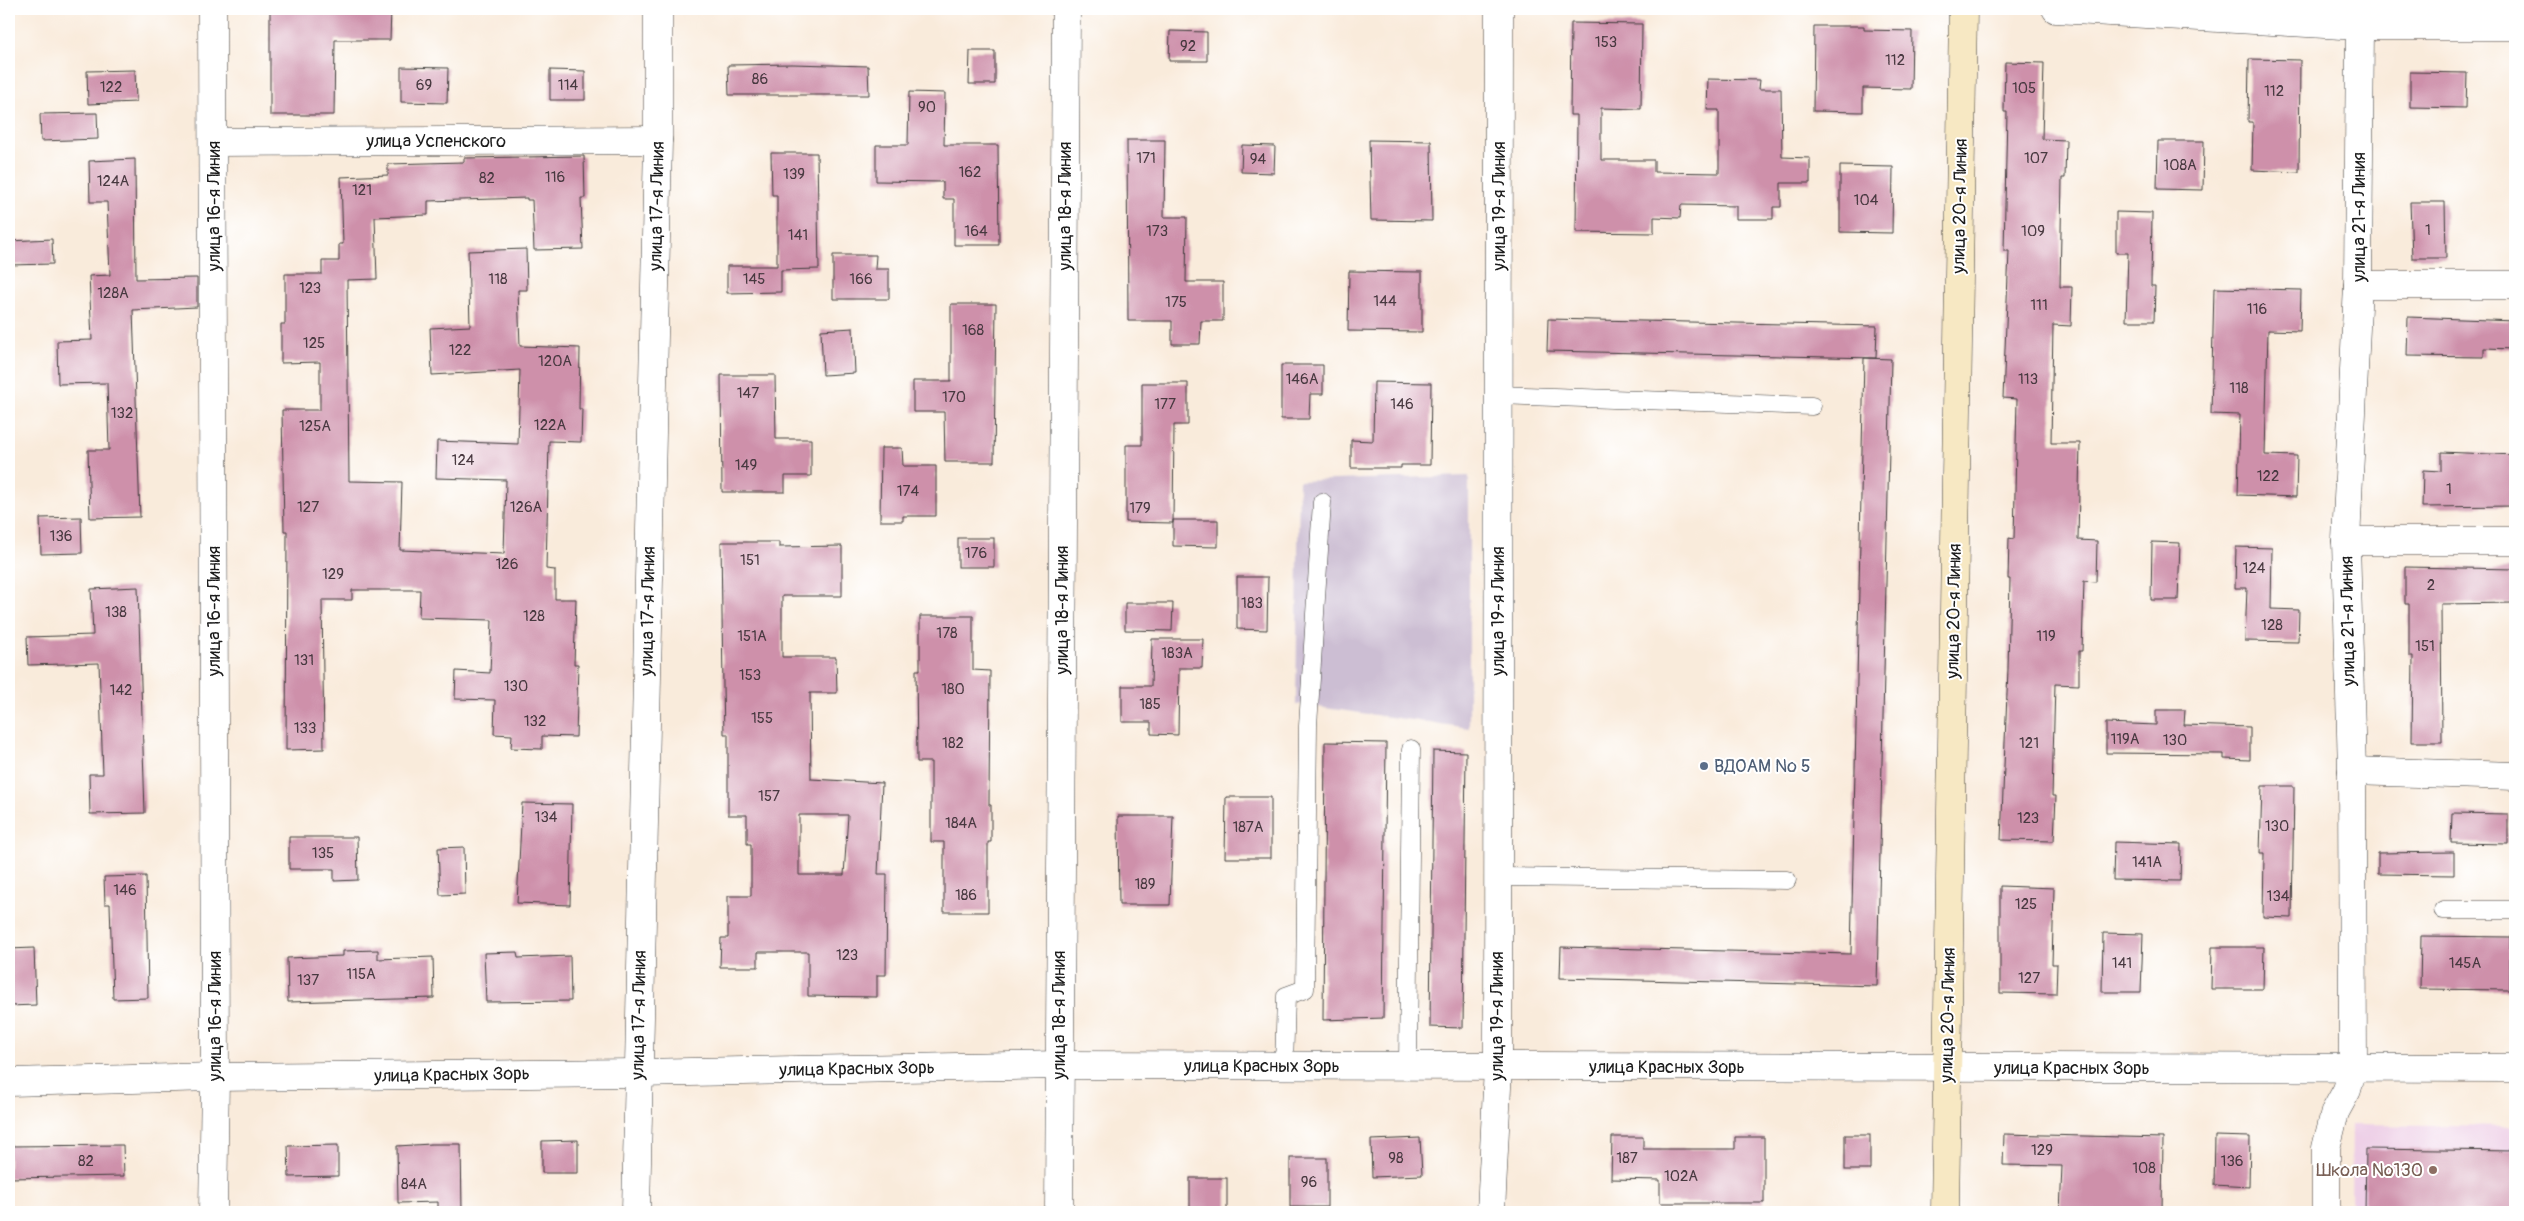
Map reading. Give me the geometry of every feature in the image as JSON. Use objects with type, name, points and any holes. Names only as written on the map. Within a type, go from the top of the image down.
[{"type":"main road","name":"улица 20-я Линия","points":[[1945,1212],[1962,9]]},
{"type":"street","name":"улица 16-я Линия","points":[[212,9],[214,142],[215,1077],[213,1212]]},
{"type":"street","name":"улица 17-я Линия","points":[[636,1212],[658,140],[658,9]]},
{"type":"street","name":"улица 18-я Линия","points":[[1059,1212],[1058,1065],[1066,9]]},
{"type":"street","name":"улица 19-я Линия","points":[[1491,1212],[1498,1067],[1499,9]]},
{"type":"street","points":[[2056,9],[2360,26],[2515,26]]},
{"type":"street","name":"улица 21-я Линия","points":[[2326,1212],[2326,1148],[2335,1112],[2347,1090],[2353,1068],[2352,772],[2346,541],[2358,285],[2360,26]]},
{"type":"street","name":"улица Успенского","points":[[214,142],[658,140]]},
{"type":"street","points":[[2358,285],[2515,285]]},
{"type":"street","points":[[2346,541],[2515,541]]},
{"type":"street","points":[[2352,772],[2515,776]]},
{"type":"street","name":"улица Красных Зорь","points":[[9,1082],[215,1077],[638,1073],[1058,1065],[2515,1068]]},
{"type":"lane","points":[[1499,395],[1812,406]]},
{"type":"lane","points":[[1284,1066],[1286,996],[1305,989],[1308,726],[1322,502]]},
{"type":"lane","points":[[1408,1066],[1411,749]]},
{"type":"lane","points":[[1498,877],[1787,880]]},
{"type":"lane","points":[[2443,910],[2515,910]]},
{"type":"shaded area","points":[[1469,476],[1469,728],[1296,704],[1299,481]]},
{"type":"shaded area","name":"Школа №130","points":[[2352,1125],[2515,1127],[2515,1212],[2351,1212]]},
{"type":"building","points":[[270,9],[391,9],[390,40],[335,40],[334,115],[270,115]]},
{"type":"building","points":[[1571,23],[1642,24],[1641,109],[1601,108],[1601,160],[1654,160],[1654,172],[1719,173],[1719,110],[1707,110],[1708,79],[1760,80],[1759,89],[1781,89],[1782,157],[1810,158],[1810,183],[1781,183],[1781,207],[1773,207],[1773,219],[1736,219],[1736,206],[1681,205],[1680,218],[1654,217],[1654,233],[1576,232],[1577,115],[1570,115]]},
{"type":"building","points":[[1814,26],[1864,26],[1864,30],[1912,31],[1911,89],[1863,88],[1863,112],[1813,111]]},
{"type":"building","points":[[1170,31],[1207,32],[1207,61],[1169,61]]},
{"type":"building","points":[[970,51],[995,51],[995,84],[969,84]]},
{"type":"building","points":[[2249,59],[2300,60],[2299,172],[2252,170],[2253,122],[2248,122]]},
{"type":"building","points":[[2005,62],[2044,63],[2042,139],[2066,140],[2065,178],[2062,178],[2060,287],[2072,287],[2071,326],[2053,325],[2051,443],[2080,443],[2078,540],[2097,541],[2096,582],[2084,581],[2082,651],[2079,651],[2079,685],[2055,684],[2052,796],[2056,796],[2054,841],[2001,840],[2008,669],[2009,538],[2014,539],[2017,399],[2003,398],[2009,251],[2004,251],[2007,112],[2004,112]]},
{"type":"building","points":[[728,65],[868,66],[869,95],[729,95]]},
{"type":"building","points":[[401,67],[448,68],[447,103],[401,102]]},
{"type":"building","points":[[135,70],[136,102],[88,104],[87,71]]},
{"type":"building","points":[[550,70],[585,71],[585,100],[550,100]]},
{"type":"building","points":[[2410,72],[2467,73],[2466,108],[2410,107]]},
{"type":"building","points":[[909,92],[945,93],[944,145],[998,145],[999,245],[954,245],[954,199],[943,199],[943,182],[876,181],[876,145],[908,145]]},
{"type":"building","points":[[97,113],[98,139],[41,141],[40,114]]},
{"type":"building","points":[[1127,140],[1165,140],[1164,217],[1187,217],[1186,282],[1223,282],[1223,321],[1201,321],[1200,344],[1172,344],[1172,321],[1128,321]]},
{"type":"building","points":[[1369,140],[1431,141],[1432,221],[1371,220]]},
{"type":"building","points":[[2158,141],[2204,141],[2203,190],[2157,189]]},
{"type":"building","points":[[1242,145],[1275,146],[1274,173],[1241,172]]},
{"type":"building","points":[[771,153],[817,153],[819,269],[781,270],[781,292],[727,293],[727,266],[777,266],[777,195],[772,195]]},
{"type":"building","points":[[584,156],[585,198],[581,198],[583,249],[534,250],[532,200],[527,200],[527,198],[428,201],[428,215],[375,217],[377,279],[347,280],[349,481],[402,482],[400,550],[504,554],[506,480],[436,478],[437,441],[518,444],[520,370],[432,375],[430,328],[470,326],[468,251],[526,249],[527,290],[518,290],[520,346],[580,348],[579,409],[582,409],[581,442],[549,441],[546,569],[555,570],[555,599],[576,599],[574,664],[578,664],[576,737],[542,736],[542,749],[511,748],[512,735],[494,734],[495,700],[455,699],[456,671],[490,673],[492,620],[419,618],[420,590],[352,590],[352,600],[322,600],[324,749],[286,750],[287,531],[284,531],[282,410],[320,410],[320,362],[281,363],[281,324],[285,324],[285,274],[322,274],[322,261],[339,261],[339,244],[343,244],[341,177],[388,175],[388,164],[464,162],[464,158]]},
{"type":"building","points":[[135,159],[136,279],[197,278],[197,307],[133,310],[140,517],[90,518],[88,450],[109,450],[107,383],[58,384],[57,341],[92,340],[89,276],[110,275],[107,202],[90,202],[89,161]]},
{"type":"building","points":[[1840,166],[1893,167],[1892,233],[1840,232]]},
{"type":"building","points":[[2410,202],[2445,202],[2446,258],[2412,258]]},
{"type":"building","points":[[2116,212],[2152,213],[2151,286],[2155,286],[2154,321],[2126,321],[2128,253],[2116,253]]},
{"type":"building","points":[[52,239],[53,264],[9,265],[9,241]]},
{"type":"building","points":[[833,255],[876,255],[875,269],[889,269],[889,299],[833,299]]},
{"type":"building","points":[[1349,271],[1422,272],[1422,332],[1348,331]]},
{"type":"building","points":[[2214,288],[2301,290],[2300,331],[2268,330],[2265,455],[2297,456],[2296,497],[2238,495],[2240,415],[2211,414]]},
{"type":"building","points":[[951,304],[996,304],[994,462],[945,462],[944,412],[913,412],[913,381],[951,381]]},
{"type":"building","points":[[2408,317],[2515,321],[2515,349],[2484,348],[2484,357],[2407,356]]},
{"type":"building","points":[[1548,319],[1877,326],[1876,358],[1547,351]]},
{"type":"building","points":[[853,328],[855,373],[823,375],[821,330]]},
{"type":"building","points":[[1864,358],[1891,359],[1877,986],[1560,978],[1561,947],[1851,954]]},
{"type":"building","points":[[1281,365],[1323,365],[1323,394],[1310,394],[1309,419],[1281,419]]},
{"type":"building","points":[[721,375],[775,375],[776,439],[811,439],[811,476],[785,476],[785,492],[722,492]]},
{"type":"building","points":[[1374,382],[1431,383],[1430,465],[1401,465],[1401,468],[1351,468],[1351,440],[1373,441]]},
{"type":"building","points":[[1142,383],[1188,383],[1188,425],[1174,425],[1173,523],[1126,522],[1126,445],[1142,445]]},
{"type":"building","points":[[881,448],[902,448],[903,466],[936,466],[936,516],[903,516],[903,521],[880,521]]},
{"type":"building","points":[[2441,452],[2515,455],[2515,506],[2422,507],[2423,470],[2441,471]]},
{"type":"building","points":[[81,517],[82,553],[41,554],[40,518]]},
{"type":"building","points":[[1173,520],[1218,520],[1218,547],[1173,546]]},
{"type":"building","points":[[958,538],[994,538],[994,567],[958,567]]},
{"type":"building","points":[[721,542],[779,542],[779,547],[842,546],[842,596],[782,596],[782,657],[836,657],[837,693],[810,693],[811,779],[882,783],[878,874],[887,874],[886,975],[877,975],[877,997],[808,996],[808,952],[758,952],[758,967],[720,967],[721,938],[728,938],[728,896],[751,896],[751,844],[747,844],[747,815],[728,815],[728,734],[724,734]],"holes":[[[799,815],[848,815],[844,875],[799,875]]]},
{"type":"building","points":[[2152,542],[2180,543],[2178,600],[2151,600]]},
{"type":"building","points":[[2236,547],[2272,548],[2271,609],[2299,610],[2298,642],[2245,641],[2247,588],[2235,588]]},
{"type":"building","points":[[2405,567],[2515,569],[2515,603],[2441,604],[2442,742],[2412,742],[2413,656],[2409,656],[2409,604],[2405,604]]},
{"type":"building","points":[[1237,577],[1268,577],[1267,630],[1237,629]]},
{"type":"building","points":[[138,587],[145,813],[90,814],[89,774],[103,774],[99,663],[28,665],[27,637],[93,635],[91,589]]},
{"type":"building","points":[[1125,603],[1173,603],[1172,631],[1125,630]]},
{"type":"building","points":[[920,616],[973,616],[973,670],[990,671],[989,805],[991,805],[991,842],[988,842],[988,912],[944,912],[944,842],[931,842],[931,762],[917,762],[916,670],[920,670]]},
{"type":"building","points":[[1152,639],[1203,639],[1202,668],[1179,668],[1178,735],[1151,734],[1151,722],[1122,722],[1122,686],[1151,686]]},
{"type":"building","points":[[2156,710],[2185,710],[2184,725],[2250,727],[2250,760],[2224,759],[2224,754],[2106,753],[2106,723],[2156,725]]},
{"type":"building","points":[[1325,742],[1386,743],[1383,1018],[1323,1020]]},
{"type":"building","points":[[1433,751],[1466,752],[1463,1028],[1430,1027]]},
{"type":"building","points":[[2262,786],[2294,786],[2292,918],[2263,917],[2264,853],[2260,853]]},
{"type":"building","points":[[1226,797],[1271,797],[1271,858],[1225,858]]},
{"type":"building","points":[[522,803],[572,804],[570,905],[517,903]]},
{"type":"building","points":[[2452,813],[2508,814],[2508,844],[2451,843]]},
{"type":"building","points":[[1118,816],[1173,816],[1170,905],[1119,905]]},
{"type":"building","points":[[289,837],[357,837],[358,880],[334,881],[334,869],[289,869]]},
{"type":"building","points":[[2114,842],[2181,844],[2180,881],[2113,880]]},
{"type":"building","points":[[464,847],[465,894],[440,895],[438,848]]},
{"type":"building","points":[[2454,852],[2454,875],[2378,874],[2378,853]]},
{"type":"building","points":[[146,876],[148,998],[113,999],[110,904],[105,904],[104,877]]},
{"type":"building","points":[[2000,886],[2054,888],[2052,964],[2057,964],[2056,994],[2000,993]]},
{"type":"building","points":[[2103,933],[2143,934],[2141,992],[2102,992]]},
{"type":"building","points":[[2421,936],[2510,937],[2510,990],[2420,989]]},
{"type":"building","points":[[2212,947],[2264,947],[2263,989],[2211,989]]},
{"type":"building","points":[[34,948],[36,1005],[9,1006],[9,949]]},
{"type":"building","points":[[378,950],[378,959],[433,957],[434,998],[288,1002],[287,958],[343,956],[343,951]]},
{"type":"building","points":[[517,952],[518,958],[570,956],[571,1001],[486,1002],[484,953]]},
{"type":"building","points":[[2004,1134],[2163,1138],[2162,1212],[2060,1212],[2062,1166],[2003,1165]]},
{"type":"building","points":[[1845,1135],[1870,1135],[1870,1170],[1845,1170]]},
{"type":"building","points":[[2215,1136],[2250,1137],[2249,1187],[2214,1185]]},
{"type":"building","points":[[1612,1137],[1643,1137],[1643,1149],[1735,1149],[1735,1137],[1764,1137],[1764,1203],[1660,1203],[1660,1180],[1611,1179]]},
{"type":"building","points":[[1420,1138],[1422,1175],[1372,1177],[1371,1140]]},
{"type":"building","points":[[578,1140],[578,1173],[542,1173],[542,1141]]},
{"type":"building","points":[[461,1144],[462,1212],[438,1212],[438,1202],[398,1203],[397,1146]]},
{"type":"building","points":[[123,1145],[124,1176],[9,1178],[9,1146]]},
{"type":"building","points":[[338,1145],[338,1176],[289,1177],[288,1146]]},
{"type":"building","name":"Школа №130","points":[[2366,1149],[2515,1151],[2515,1212],[2365,1212]]},
{"type":"building","points":[[1290,1158],[1327,1158],[1327,1207],[1290,1207]]},
{"type":"building","points":[[1190,1178],[1227,1178],[1227,1212],[1190,1212]]},
{"type":"place","name":"ВДОАМ № 5","points":[[1704,766]]},
{"type":"place","name":"Школа №130","points":[[2433,1170]]}]
